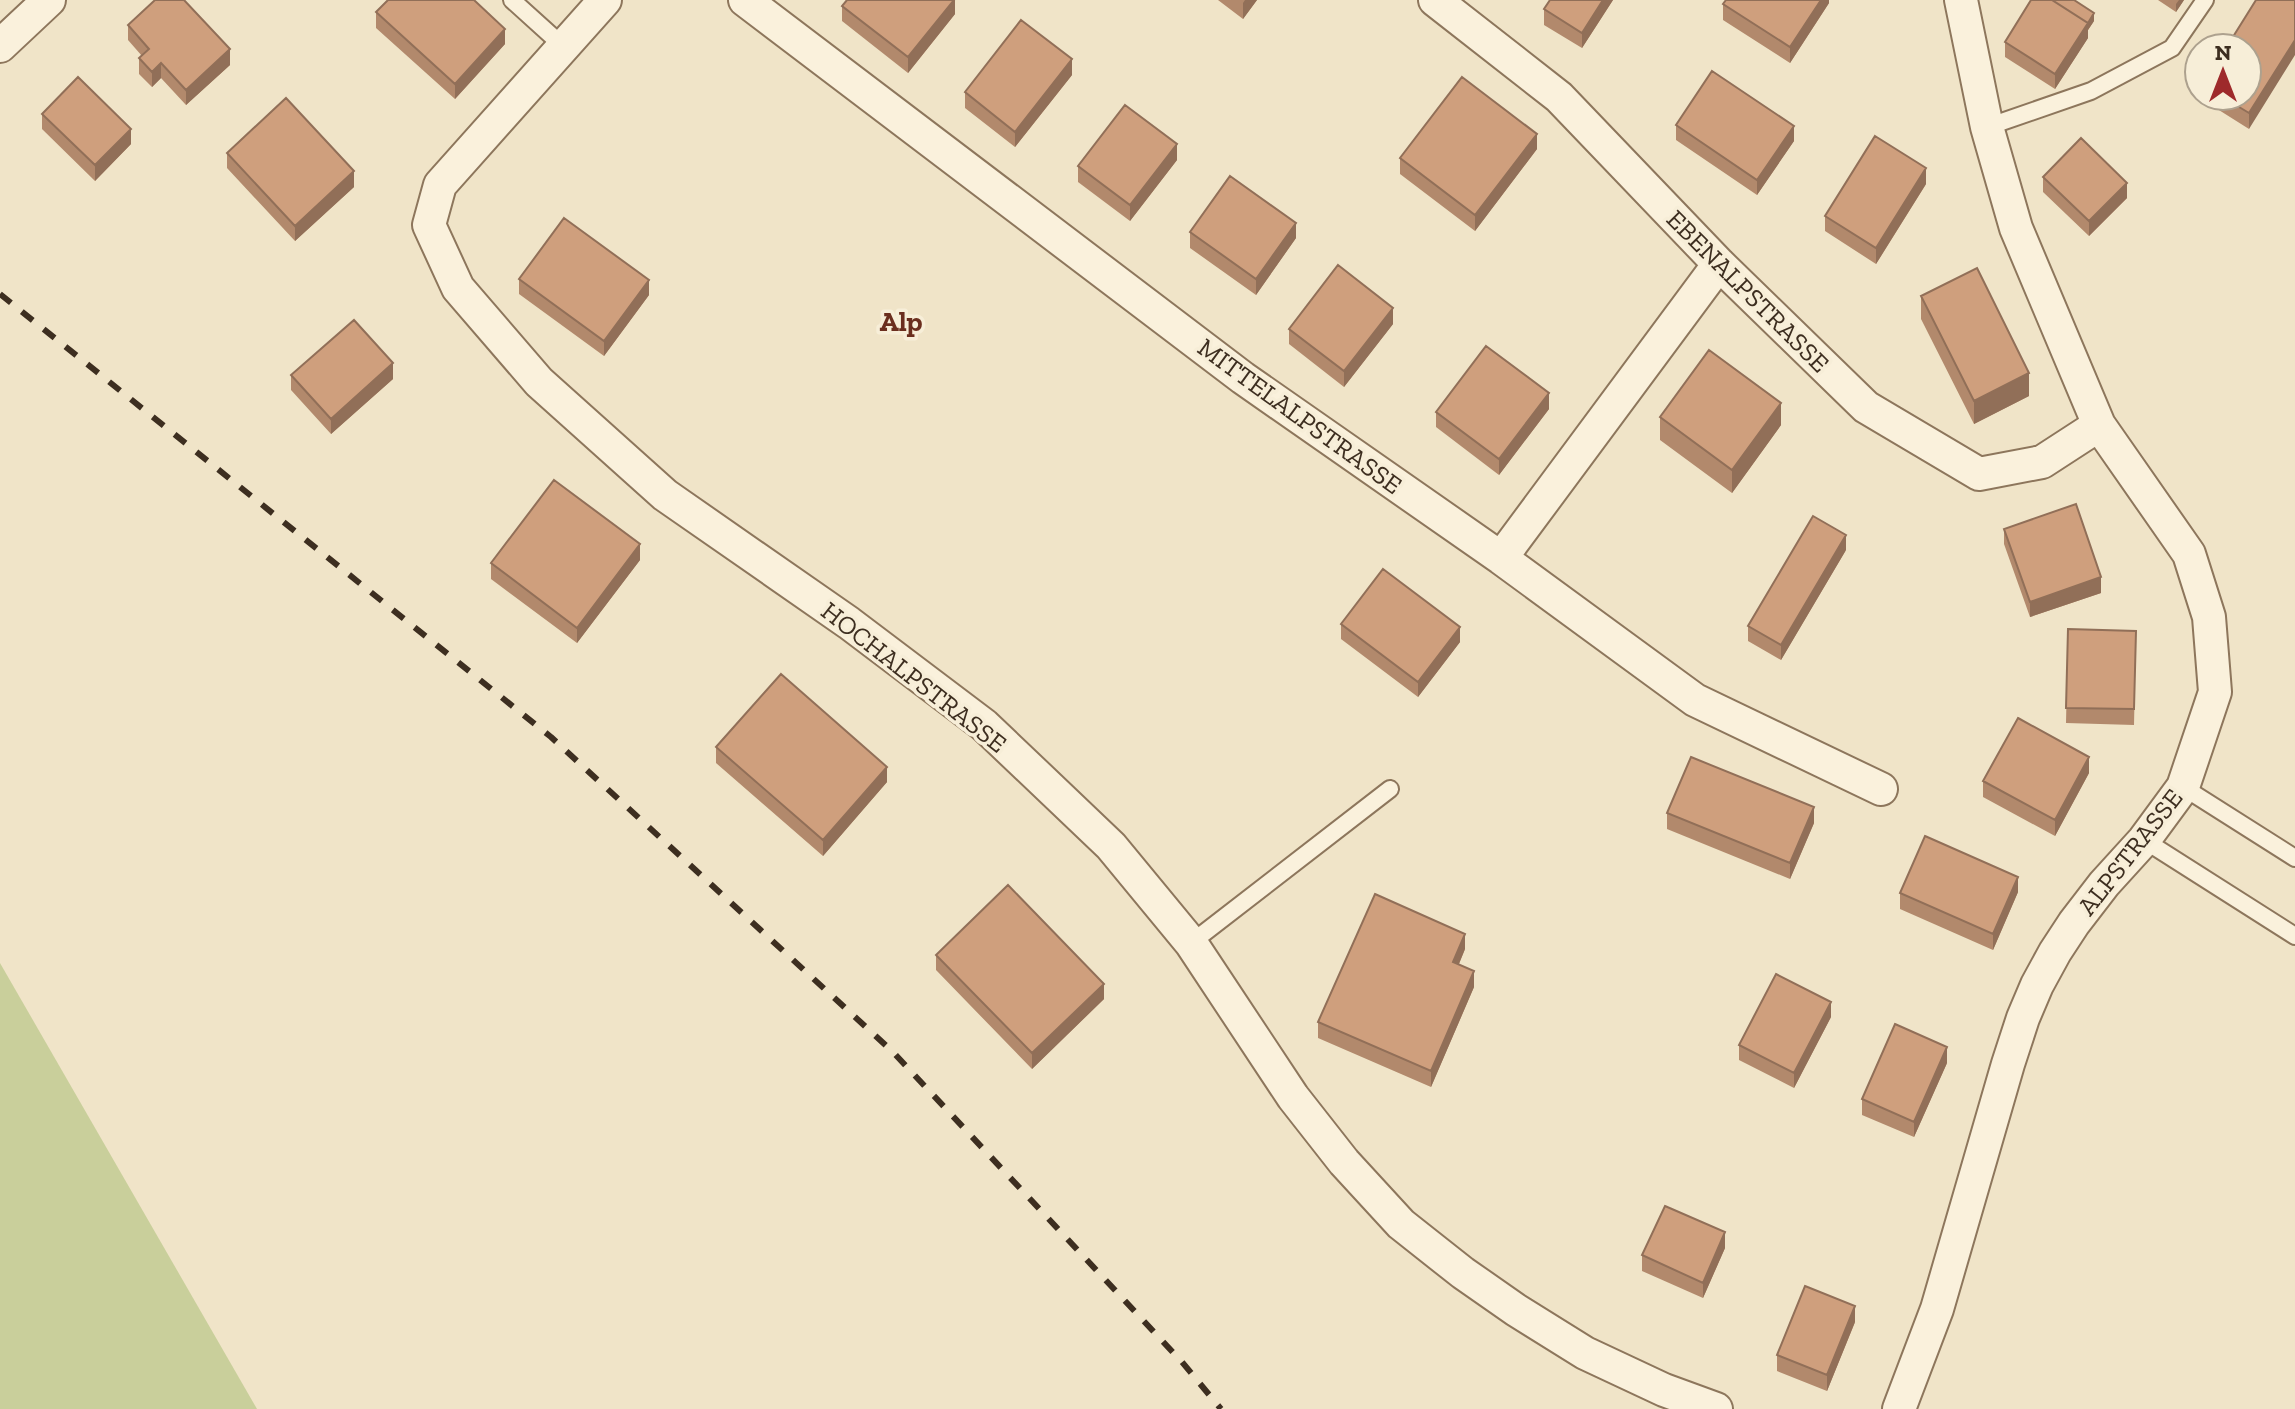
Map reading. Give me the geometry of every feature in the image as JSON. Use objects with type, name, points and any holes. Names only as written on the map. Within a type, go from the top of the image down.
[{"type":"street","points":[[0,46],[49,0]]},
{"type":"street","name":"HOCHALPSTRASSE","points":[[605,0],[440,185],[429,225],[458,288],[539,382],[665,495],[849,623],[984,725],[1111,846],[1191,943],[1293,1097],[1344,1162],[1401,1224],[1495,1295],[1585,1353],[1664,1390],[1716,1409]]},
{"type":"street","name":"MITTELALPSTRASSE","points":[[745,0],[1243,378],[1501,558],[1695,700],[1881,789]]},
{"type":"street","name":"EBENALPSTRASSE","points":[[1435,0],[1559,97],[1719,264],[1866,407],[1979,474],[2042,462],[2099,425]]},
{"type":"street","name":"ALPSTRASSE","points":[[1899,1409],[1937,1309],[2008,1064],[2033,996],[2074,923],[2144,840],[2183,787],[2215,692],[2209,617],[2189,554],[2099,425],[2016,228],[1987,127],[1961,0]]},
{"type":"street","points":[[1501,558],[1719,264]]},
{"type":"lane","points":[[512,0],[564,47]]},
{"type":"lane","points":[[1987,127],[2091,91],[2172,48],[2205,0]]},
{"type":"lane","points":[[2183,787],[2295,858]]},
{"type":"lane","points":[[1191,943],[1390,789]]},
{"type":"lane","points":[[2144,840],[2295,936]]},
{"type":"green space","points":[[0,963],[257,1409],[0,1409]]},
{"type":"building","points":[[155,0],[184,0],[230,49],[186,90],[161,63],[152,72],[139,58],[149,49],[128,25]]},
{"type":"building","points":[[388,0],[474,0],[505,29],[455,84],[376,12]]},
{"type":"building","points":[[847,0],[954,0],[908,57],[842,6]]},
{"type":"building","points":[[1550,0],[1603,0],[1582,33],[1544,9]]},
{"type":"building","points":[[1726,0],[1821,0],[1790,47],[1723,4]]},
{"type":"building","points":[[2031,0],[2052,0],[2088,23],[2055,74],[2005,42]]},
{"type":"building","points":[[2052,0],[2074,0],[2094,13],[2088,23]]},
{"type":"building","points":[[2256,0],[2295,0],[2295,40],[2263,91],[2263,32],[2236,32]]},
{"type":"building","points":[[1021,20],[1072,59],[1015,132],[965,92]]},
{"type":"building","points":[[1712,71],[1794,126],[1757,180],[1676,125]]},
{"type":"building","points":[[78,77],[131,129],[95,165],[42,114]]},
{"type":"building","points":[[1462,77],[1537,134],[1475,215],[1400,158]]},
{"type":"building","points":[[286,98],[354,171],[295,226],[227,153]]},
{"type":"building","points":[[1125,105],[1177,144],[1130,205],[1078,166]]},
{"type":"building","points":[[1875,136],[1926,168],[1876,248],[1825,216]]},
{"type":"building","points":[[2081,138],[2127,183],[2089,221],[2043,177]]},
{"type":"building","points":[[1230,176],[1296,223],[1256,279],[1190,232]]},
{"type":"building","points":[[564,218],[649,280],[604,341],[519,279]]},
{"type":"building","points":[[1338,265],[1393,308],[1344,371],[1289,329]]},
{"type":"building","points":[[1977,268],[2029,373],[1974,401],[1921,296]]},
{"type":"building","points":[[354,320],[393,363],[331,419],[291,375]]},
{"type":"building","points":[[1486,346],[1549,393],[1499,459],[1436,412]]},
{"type":"building","points":[[1709,350],[1781,403],[1732,470],[1660,417]]},
{"type":"building","points":[[554,480],[640,544],[577,628],[491,563]]},
{"type":"building","points":[[2076,504],[2101,577],[2030,602],[2004,529]]},
{"type":"building","points":[[1813,516],[1846,535],[1781,645],[1748,626]]},
{"type":"building","points":[[1383,569],[1460,627],[1418,682],[1341,624]]},
{"type":"building","points":[[2068,629],[2136,631],[2134,709],[2066,708]]},
{"type":"building","points":[[781,674],[887,767],[823,840],[716,747]]},
{"type":"building","points":[[2018,718],[2089,757],[2055,820],[1983,781]]},
{"type":"building","points":[[1691,757],[1814,807],[1790,863],[1667,813]]},
{"type":"building","points":[[1925,836],[2018,877],[1993,934],[1900,893]]},
{"type":"building","points":[[1008,885],[1104,984],[1032,1053],[936,955]]},
{"type":"building","points":[[1375,894],[1465,934],[1453,962],[1474,971],[1431,1071],[1318,1022]]},
{"type":"building","points":[[1776,974],[1831,1002],[1794,1073],[1739,1045]]},
{"type":"building","points":[[1895,1024],[1947,1047],[1914,1122],[1862,1099]]},
{"type":"building","points":[[1665,1206],[1725,1232],[1703,1283],[1642,1255]]},
{"type":"building","points":[[1805,1286],[1855,1306],[1827,1375],[1777,1355]]},
{"type":"railway","points":[[0,294],[551,737],[893,1052],[1182,1362],[1221,1409]]},
{"type":"district","name":"Alp","points":[[901,321]]}]
